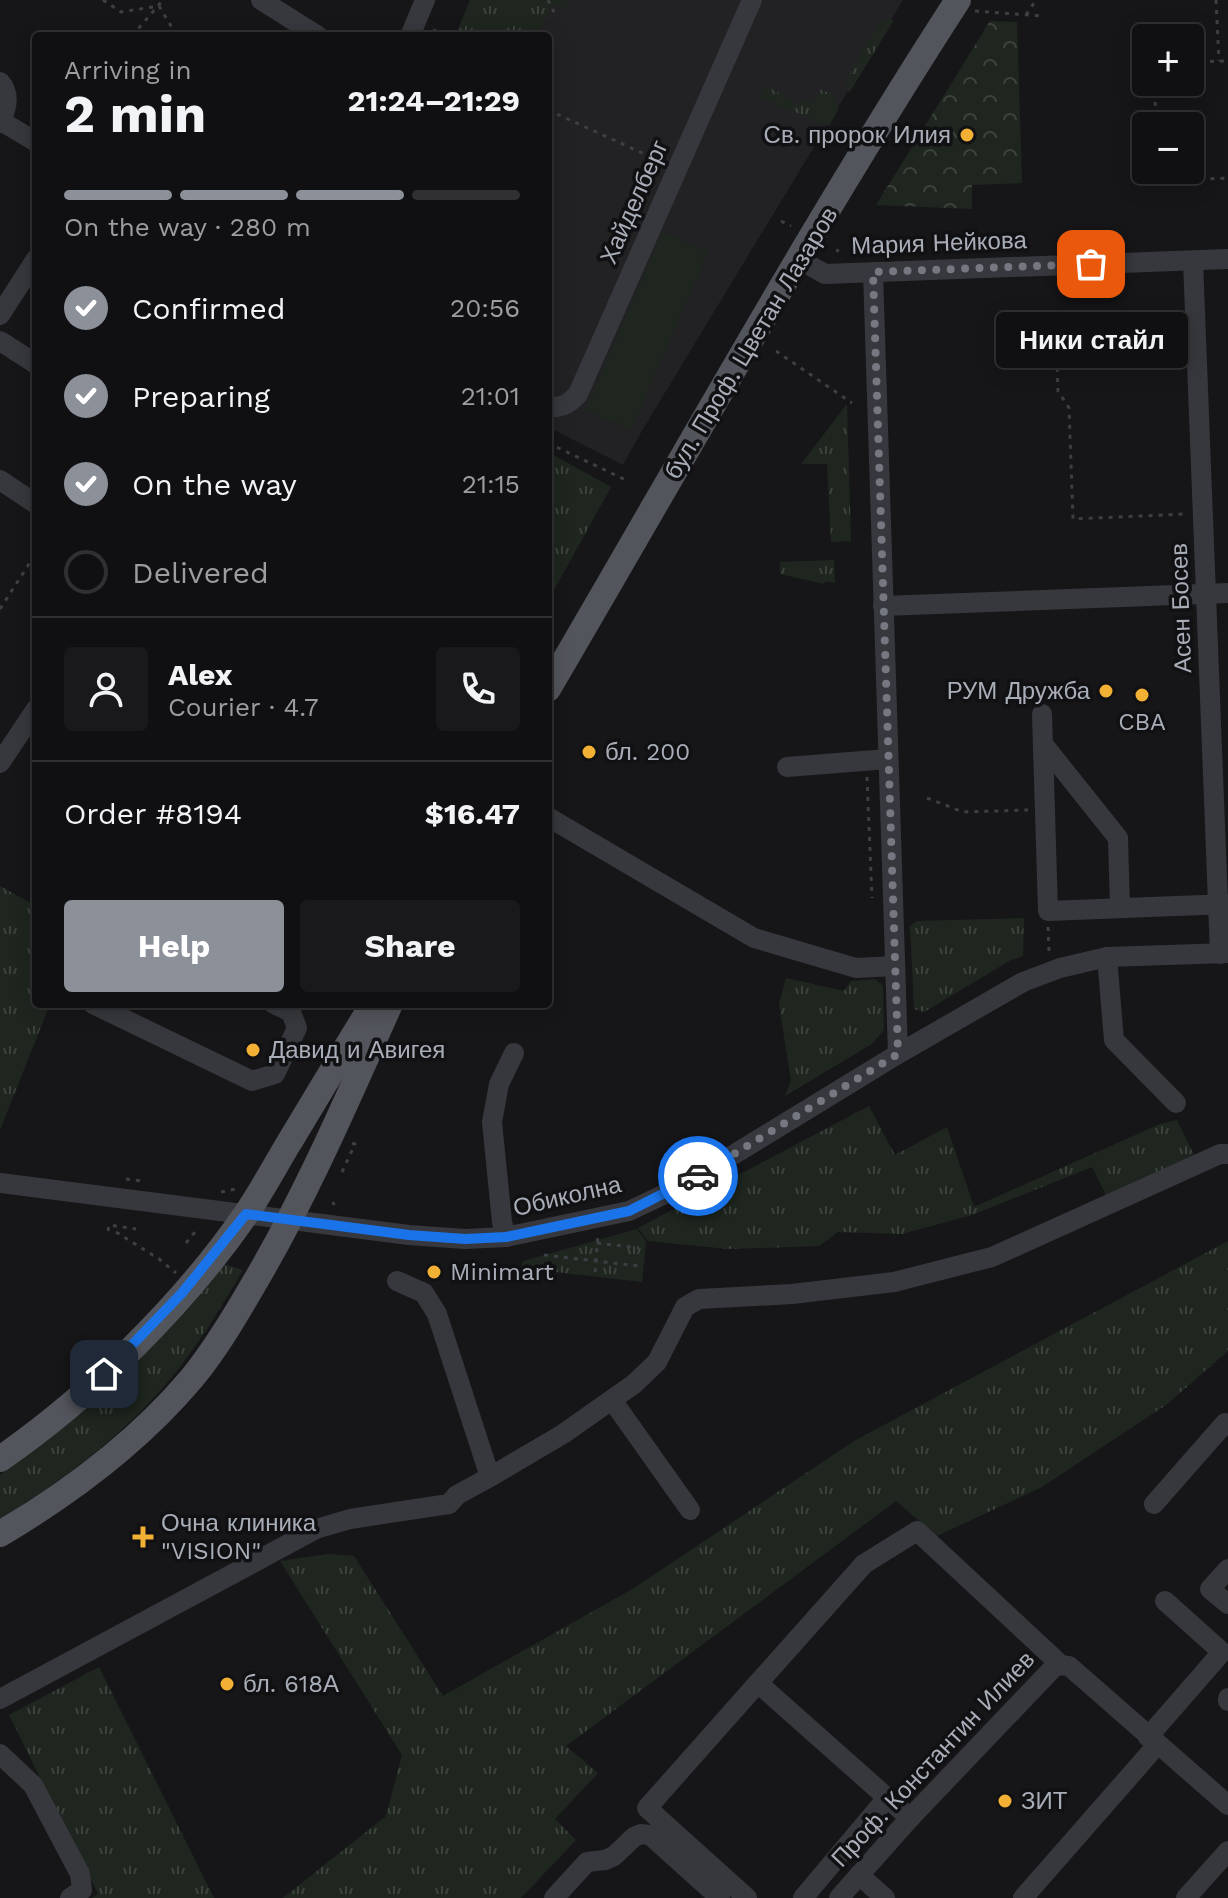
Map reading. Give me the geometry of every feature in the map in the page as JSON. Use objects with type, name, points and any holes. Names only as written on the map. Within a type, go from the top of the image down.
[{"type":"main road","name":"бул. Проф. Цветан Лазаров","points":[[552,682],[800,260],[955,4]]},
{"type":"main road","points":[[0,1459],[75,1401],[133,1345],[195,1278],[246,1214],[371,1008]]},
{"type":"main road","points":[[0,1534],[68,1491],[96,1469],[194,1376],[228,1327],[292,1220],[388,1008]]},
{"type":"street","points":[[261,0],[312,32]]},
{"type":"street","points":[[419,32],[425,0]]},
{"type":"street","name":"Хайделберг","points":[[552,412],[578,394],[752,0]]},
{"type":"street","points":[[0,82],[5,88],[7,105],[1,122],[32,140]]},
{"type":"street","name":"Мария Нейкова","points":[[800,260],[825,274],[1228,259]]},
{"type":"street","name":"Асен Босев","points":[[1193,261],[1224,954]]},
{"type":"street","points":[[0,315],[32,265]]},
{"type":"street","points":[[873,272],[898,1054]]},
{"type":"street","points":[[0,341],[32,361]]},
{"type":"street","points":[[0,480],[32,501]]},
{"type":"street","points":[[883,606],[1228,593]]},
{"type":"street","points":[[1042,714],[1048,911],[1223,904]]},
{"type":"street","points":[[0,763],[32,715]]},
{"type":"street","points":[[1043,744],[1118,838],[1120,908]]},
{"type":"street","points":[[787,767],[888,759]]},
{"type":"street","points":[[552,819],[754,938],[856,968],[895,966]]},
{"type":"street","name":"Обиколна","points":[[0,1183],[409,1235],[465,1239],[506,1237],[629,1211],[684,1185],[898,1054],[1023,982],[1060,968],[1107,957],[1224,954]]},
{"type":"street","points":[[1107,957],[1114,1040],[1176,1103]]},
{"type":"street","points":[[101,1008],[252,1081],[275,1074],[297,1028],[291,1012],[282,1008]]},
{"type":"street","points":[[506,1237],[492,1122],[499,1084],[514,1053]]},
{"type":"street","points":[[0,1699],[316,1529],[350,1519],[449,1504],[457,1495],[563,1434],[634,1384],[657,1362],[685,1307],[699,1299],[792,1294],[894,1282],[992,1257],[1220,1154],[1228,1154]]},
{"type":"street","points":[[397,1281],[424,1293],[437,1314],[490,1477]]},
{"type":"street","points":[[612,1400],[690,1510]]},
{"type":"street","points":[[1154,1504],[1225,1423],[1228,1426]]},
{"type":"street","points":[[747,1898],[647,1808],[864,1564],[917,1531],[1064,1665],[1228,1805]]},
{"type":"street","points":[[1228,1569],[1210,1589],[1228,1604]]},
{"type":"street","points":[[1035,1894],[1222,1652],[1165,1601]]},
{"type":"street","name":"Проф. Константин Илиев","points":[[839,1898],[1052,1667],[1064,1665]]},
{"type":"street","points":[[758,1683],[910,1818]]},
{"type":"street","points":[[0,1754],[33,1785],[80,1874],[82,1890],[70,1898]]},
{"type":"street","points":[[803,1898],[887,1798]]},
{"type":"street","points":[[554,1898],[587,1862],[614,1856],[641,1834],[650,1835],[720,1898]]},
{"type":"street","points":[[1186,1898],[1228,1851]]},
{"type":"street","points":[[859,1875],[885,1898]]},
{"type":"path","points":[[103,0],[121,12],[159,6]]},
{"type":"path","points":[[136,32],[163,0]]},
{"type":"path","points":[[548,0],[554,12]]},
{"type":"path","points":[[1026,15],[1036,0]]},
{"type":"path","points":[[1216,0],[1219,61]]},
{"type":"path","points":[[955,4],[1043,16]]},
{"type":"path","points":[[159,6],[175,32]]},
{"type":"path","points":[[1204,62],[1228,61]]},
{"type":"path","points":[[552,112],[677,169]]},
{"type":"path","points":[[1204,176],[1228,178]]},
{"type":"path","points":[[781,221],[791,226]]},
{"type":"path","points":[[1056,338],[1058,391],[1069,408],[1073,519],[1203,513]]},
{"type":"path","points":[[776,351],[852,403]]},
{"type":"path","points":[[552,445],[628,481]]},
{"type":"path","points":[[0,609],[32,559]]},
{"type":"path","points":[[867,777],[872,898]]},
{"type":"path","points":[[927,798],[963,812],[1045,810]]},
{"type":"path","points":[[1048,911],[1049,952]]},
{"type":"path","points":[[342,1172],[355,1144],[349,1143]]},
{"type":"path","points":[[108,1231],[109,1225],[136,1229]]},
{"type":"path","points":[[595,1272],[598,1231]]},
{"type":"path","points":[[116,1232],[159,1259],[178,1276]]},
{"type":"path","points":[[186,1243],[195,1232]]},
{"type":"path","points":[[597,1243],[639,1248]]},
{"type":"path","points":[[544,1255],[639,1266]]},
{"type":"shaded area","points":[[470,0],[903,0],[623,465],[552,429],[552,32],[457,32]]},
{"type":"green space","points":[[470,0],[568,0],[565,9],[552,4],[540,32],[458,32]]},
{"type":"green space","points":[[886,19],[894,20],[849,93],[846,81],[877,26]]},
{"type":"green space","points":[[990,21],[1017,22],[1022,183],[972,185],[972,209],[876,205]]},
{"type":"green space","points":[[765,85],[800,106],[804,101],[813,104],[821,89],[834,96],[838,110],[829,126],[759,97]]},
{"type":"green space","points":[[662,232],[708,252],[631,430],[586,410]]},
{"type":"green space","points":[[847,404],[851,541],[831,542],[827,464],[801,464]]},
{"type":"green space","points":[[552,454],[611,487],[552,594]]},
{"type":"green space","points":[[834,560],[835,583],[825,581],[824,584],[780,574],[780,562]]},
{"type":"green space","points":[[0,886],[32,904],[32,1008],[48,1008],[0,1130]]},
{"type":"green space","points":[[1024,918],[1023,956],[1011,960],[924,1012],[914,1009],[910,926],[917,921]]},
{"type":"green space","points":[[786,978],[844,991],[851,981],[875,979],[883,986],[884,1030],[872,1044],[785,1096],[791,1081],[779,1004]]},
{"type":"green space","points":[[869,1106],[895,1155],[947,1127],[974,1207],[1160,1124],[1177,1120],[1194,1155],[1107,1197],[1092,1167],[972,1215],[902,1234],[838,1232],[819,1246],[728,1249],[648,1241],[638,1228]]},
{"type":"green space","points":[[637,1229],[646,1241],[642,1282],[521,1268],[523,1261]]},
{"type":"green space","points":[[1228,1241],[1228,1351],[1166,1405],[1042,1487],[937,1536],[896,1501],[566,1746],[598,1773],[555,1819],[576,1840],[521,1898],[283,1898],[386,1816],[402,1755],[280,1561],[328,1554],[354,1556],[443,1696],[634,1588],[854,1441]]},
{"type":"green space","points":[[224,1264],[243,1270],[198,1343],[167,1383],[130,1422],[89,1457],[0,1519],[0,1475],[46,1441]]},
{"type":"green space","points":[[99,1667],[214,1898],[91,1898],[98,1894],[9,1715]]},
{"type":"way so far","points":[[698,1176],[898,1054],[873,272],[1091,264]]},
{"type":"place","name":"Св. пророк Илия","points":[[967,135]]},
{"type":"place","name":"Ники стайл","points":[[1091,264]]},
{"type":"place","name":"РУМ Дружба","points":[[1106,691]]},
{"type":"place","name":"CBA","points":[[1142,695]]},
{"type":"place","name":"бл. 200","points":[[589,752]]},
{"type":"place","name":"Давид и Авигея","points":[[253,1050]]},
{"type":"place","name":"Minimart","points":[[434,1272]]},
{"type":"place","name":"Очна клиника \"VISION\"","points":[[143,1537]]},
{"type":"place","name":"бл. 618А","points":[[227,1684]]},
{"type":"place","name":"ЗИТ","points":[[1005,1801]]},
{"type":"route","points":[[104,1374],[182,1293],[246,1214],[409,1235],[465,1239],[506,1237],[629,1211],[698,1176]]}]
